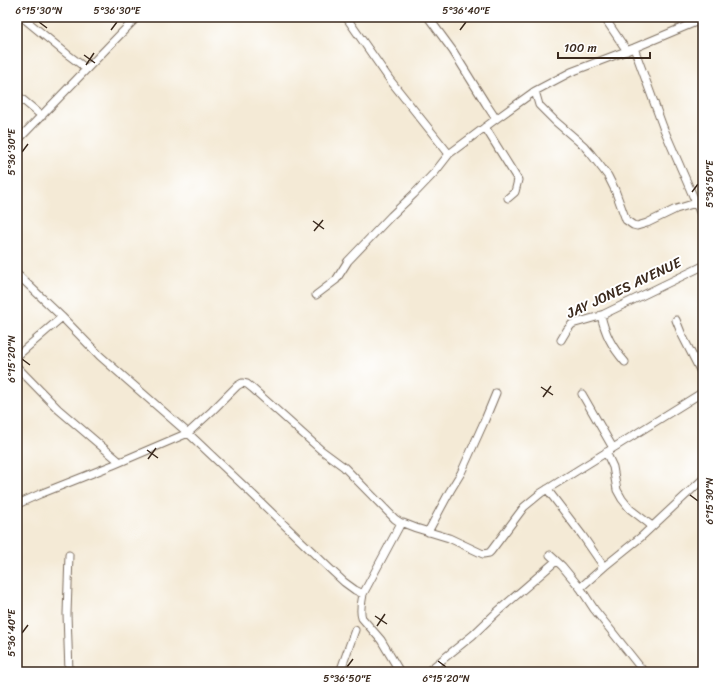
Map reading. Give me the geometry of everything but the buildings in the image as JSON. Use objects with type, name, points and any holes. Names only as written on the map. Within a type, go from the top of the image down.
[{"type":"street","points":[[22,17],[67,54],[88,69]]},
{"type":"street","points":[[17,141],[137,17]]},
{"type":"street","points":[[346,17],[390,80],[449,154]]},
{"type":"street","points":[[428,17],[453,51],[496,119]]},
{"type":"street","points":[[604,17],[631,49],[703,219]]},
{"type":"street","points":[[316,295],[336,280],[348,260],[436,172],[449,154],[535,91],[571,72],[703,19]]},
{"type":"street","points":[[535,91],[539,105],[584,146],[608,176],[626,220],[629,223],[637,226],[647,223],[676,209],[696,203]]},
{"type":"street","points":[[17,95],[42,116]]},
{"type":"street","points":[[485,127],[518,180],[515,192],[508,198]]},
{"type":"street","name":"JAY JONES AVENUE","points":[[561,340],[572,324],[583,322],[601,315],[703,266]]},
{"type":"street","points":[[17,274],[100,356],[188,433],[334,573],[363,594]]},
{"type":"street","points":[[601,315],[609,340],[625,362]]},
{"type":"street","points":[[17,356],[62,317]]},
{"type":"street","points":[[676,320],[703,376]]},
{"type":"street","points":[[17,367],[58,409],[120,462]]},
{"type":"street","points":[[18,502],[120,462],[188,433],[242,383],[247,384],[321,450],[344,467],[395,519],[401,523],[449,538],[483,554],[489,553],[495,547],[524,507],[541,493],[703,392]]},
{"type":"street","points":[[428,532],[450,491],[462,473],[496,393]]},
{"type":"street","points":[[582,394],[610,450],[617,490],[630,509],[652,526]]},
{"type":"street","points":[[580,588],[641,537],[703,479]]},
{"type":"street","points":[[547,489],[604,567]]},
{"type":"street","points":[[400,672],[381,640],[362,618],[361,608],[363,594],[401,523]]},
{"type":"street","points":[[550,554],[580,588],[644,672]]},
{"type":"street","points":[[69,555],[67,614],[69,672]]},
{"type":"street","points":[[427,672],[473,635],[556,561]]},
{"type":"street","points":[[340,672],[354,630]]}]
